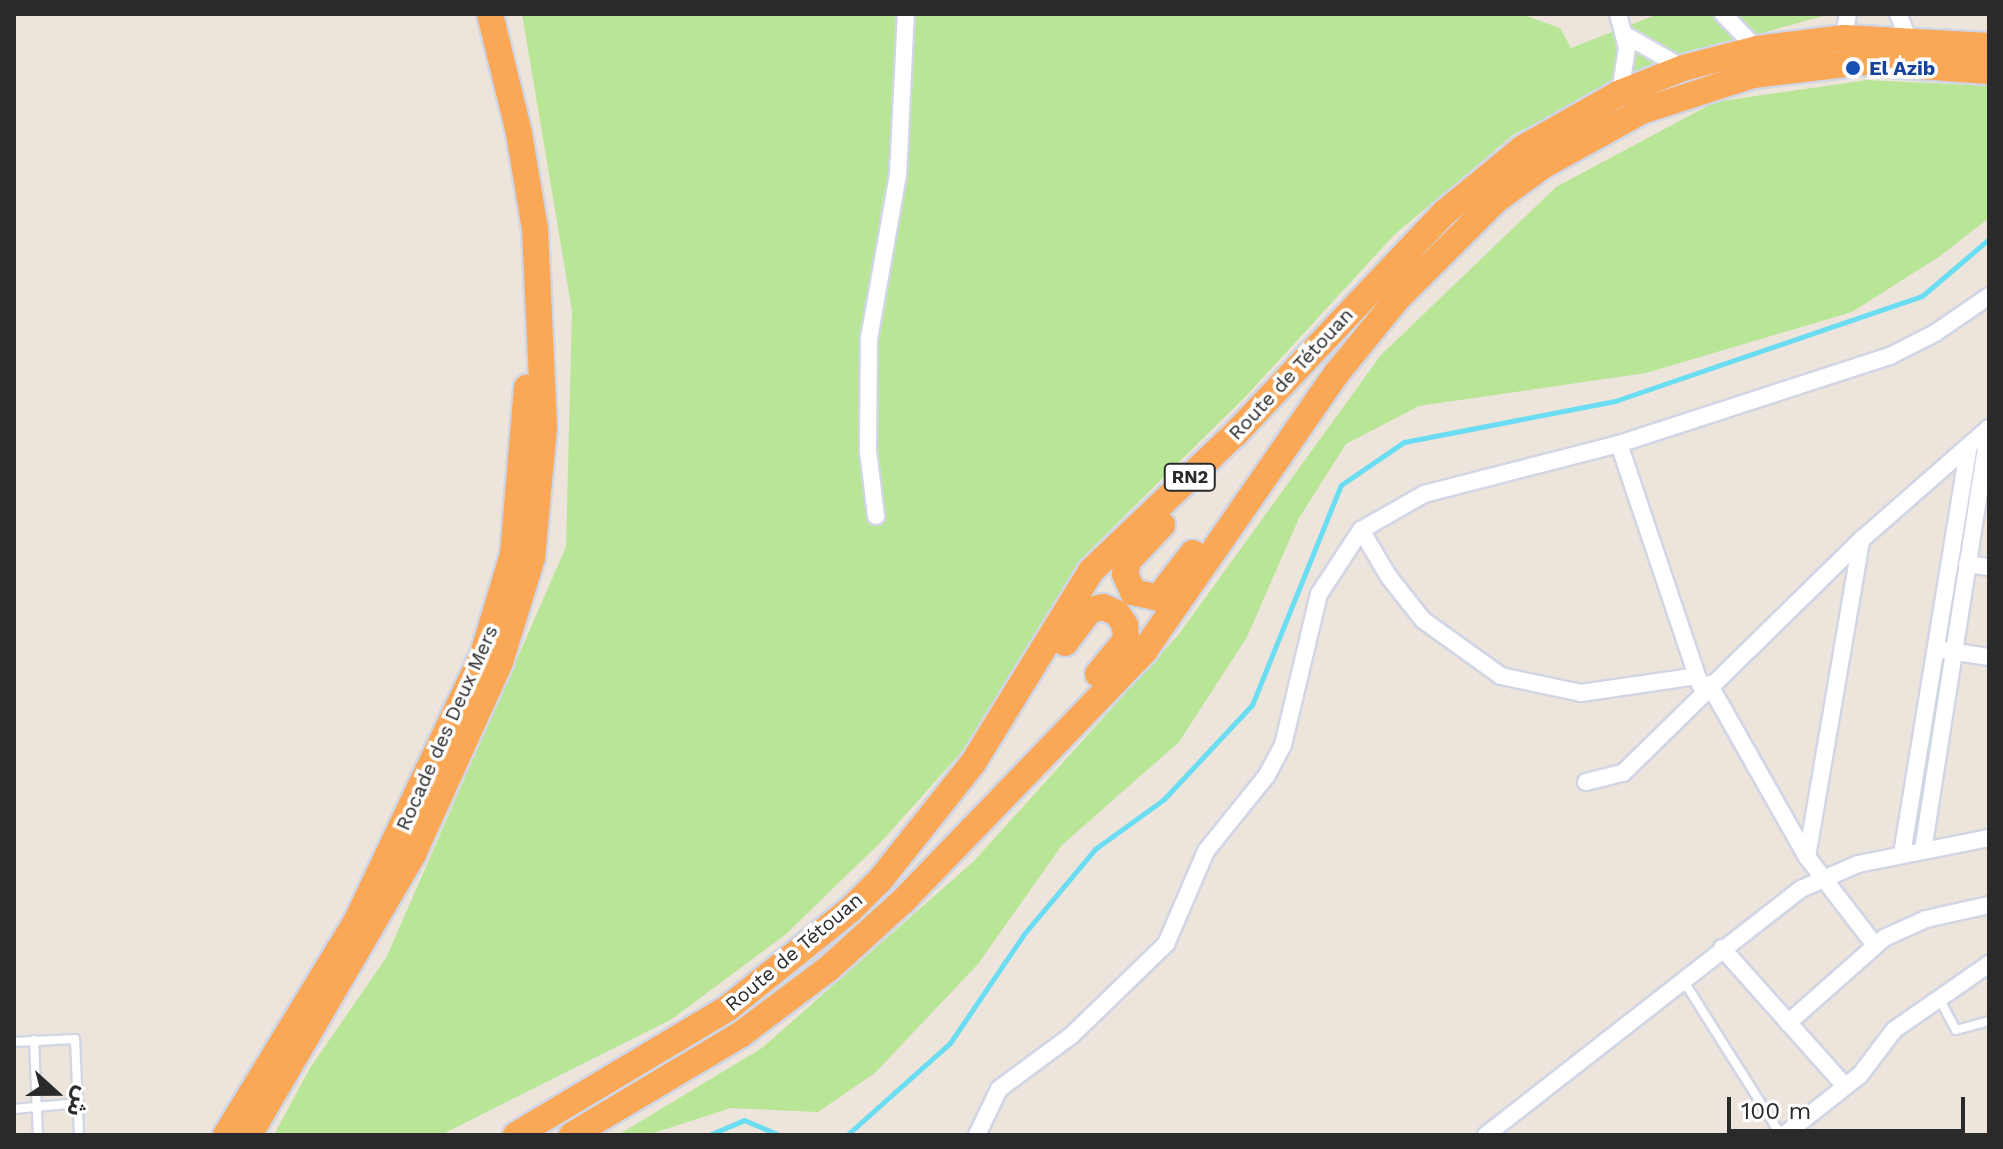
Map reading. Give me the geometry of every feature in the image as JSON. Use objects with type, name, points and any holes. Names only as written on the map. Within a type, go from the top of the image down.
[{"type":"highway","name":"Rocade des Deux Mers","points":[[249,1135],[413,854],[483,705],[519,609],[542,488],[544,350],[535,229],[519,133],[490,14]]},
{"type":"highway","name":"Route de Tétouan","points":[[516,1135],[728,1008],[811,944],[881,879],[988,741],[1091,571],[1236,433],[1444,213],[1523,148],[1620,93],[1683,68],[1846,26],[1903,26],[1989,46]]},
{"type":"highway","name":"Route de Tétouan","points":[[572,1135],[751,1028],[828,969],[903,901],[1161,631],[1275,456],[1398,298],[1496,200],[1544,165],[1642,111],[1740,79],[1803,66],[1922,64],[1989,71]]},
{"type":"highway","name":"Rocade des Deux Mers","points":[[226,1135],[356,922],[483,654],[507,579],[518,517],[535,229]]},
{"type":"highway","points":[[1392,265],[1288,393],[1132,555],[1125,574],[1133,592],[1151,600],[1165,593],[1287,416],[1398,298]]},
{"type":"highway","points":[[881,879],[983,767],[1078,620],[1095,607],[1117,613],[1127,633],[1116,657],[994,787],[903,901]]},
{"type":"street","points":[[876,516],[868,451],[869,339],[898,175],[906,14]]},
{"type":"street","points":[[1618,14],[1627,36],[1620,93]]},
{"type":"street","points":[[1723,14],[1757,49]]},
{"type":"street","points":[[1627,36],[1683,68]]},
{"type":"street","points":[[977,1135],[999,1089],[1072,1035],[1166,944],[1206,851],[1267,775],[1283,745],[1319,594],[1361,530],[1424,494],[1619,444],[1890,356],[1935,333],[1989,296]]},
{"type":"street","points":[[1586,782],[1623,773],[1703,683],[1989,429]]},
{"type":"street","points":[[1923,850],[1967,564],[1985,474],[1989,429]]},
{"type":"street","points":[[1619,444],[1703,683],[1821,879],[1874,944]]},
{"type":"street","points":[[1902,854],[1969,447]]},
{"type":"street","points":[[1361,530],[1389,577],[1423,620],[1501,676],[1581,693],[1703,683]]},
{"type":"street","points":[[1807,857],[1861,540]]},
{"type":"street","points":[[1967,564],[1989,567]]},
{"type":"street","points":[[1934,648],[1989,657]]},
{"type":"street","points":[[1486,1135],[1782,901],[1821,879],[1902,854],[1989,838]]},
{"type":"street","points":[[1788,1023],[1874,944],[1926,919],[1989,905]]},
{"type":"street","points":[[1722,948],[1845,1086]]},
{"type":"street","points":[[1782,1135],[1845,1086],[1894,1030],[1989,964]]},
{"type":"lane","points":[[1683,980],[1782,1135]]},
{"type":"lane","points":[[1940,1000],[1956,1030],[1989,1021]]},
{"type":"lane","points":[[14,1042],[75,1039],[79,1135]]},
{"type":"lane","points":[[34,1040],[38,1135]]},
{"type":"lane","points":[[14,1109],[79,1103]]},
{"type":"green space","points":[[522,14],[1521,14],[1560,28],[1571,48],[1658,14],[1827,15],[1654,63],[1514,134],[1394,235],[1246,396],[1088,552],[981,730],[883,840],[785,935],[672,1019],[441,1135],[274,1135],[310,1068],[386,958],[566,547],[572,311]]},
{"type":"green space","points":[[1867,80],[1989,86],[1989,218],[1940,256],[1852,312],[1646,373],[1419,406],[1346,444],[1299,518],[1247,637],[1179,742],[1062,845],[978,964],[875,1073],[818,1112],[731,1108],[647,1135],[618,1135],[762,1048],[974,861],[1179,634],[1381,355],[1556,187],[1715,102]]},
{"type":"waterway","points":[[847,1135],[950,1043],[1024,934],[1095,849],[1164,799],[1252,705],[1341,485],[1404,442],[1615,401],[1922,296],[1989,239]]},
{"type":"waterway","points":[[709,1135],[744,1120],[779,1135]]},
{"type":"place","name":"El Azib","points":[[1853,68]]}]
